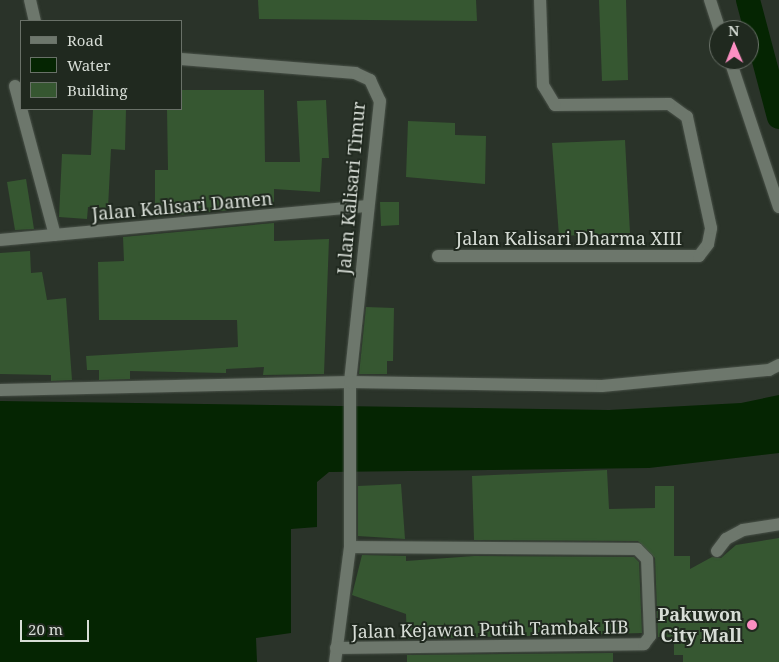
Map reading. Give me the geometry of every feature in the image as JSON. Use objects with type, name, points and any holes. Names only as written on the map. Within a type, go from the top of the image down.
[{"type":"street","points":[[30,0],[35,20]]},
{"type":"street","name":"Jalan Kalisari Dharma XIII","points":[[438,256],[698,256],[708,244],[711,228],[687,117],[669,104],[555,105],[543,86],[540,0]]},
{"type":"street","points":[[710,0],[717,20]]},
{"type":"street","name":"Jalan Kalisari Timur","points":[[182,59],[355,73],[370,80],[380,100],[367,206],[350,382],[350,547],[335,662]]},
{"type":"street","points":[[733,70],[779,207]]},
{"type":"street","points":[[15,86],[20,105]]},
{"type":"street","points":[[21,110],[55,235]]},
{"type":"street","name":"Jalan Kalisari Damen","points":[[0,240],[367,206]]},
{"type":"street","points":[[0,390],[350,382],[602,386],[769,370],[779,365]]},
{"type":"street","points":[[717,551],[726,539],[743,530],[779,524]]},
{"type":"street","name":"Jalan Kejawan Putih Tambak IIB","points":[[336,648],[644,644],[650,636],[647,560],[637,549],[350,547]]},
{"type":"water","points":[[779,395],[779,453],[649,468],[329,472],[317,482],[317,527],[291,529],[291,633],[256,638],[257,662],[0,662],[0,401],[609,410],[741,403]]},
{"type":"building","points":[[258,0],[476,0],[477,21],[259,19]]},
{"type":"building","points":[[599,0],[626,0],[628,80],[602,81]]},
{"type":"building","points":[[182,90],[264,90],[265,162],[300,162],[297,101],[326,100],[329,158],[322,158],[320,192],[274,189],[274,206],[155,217],[155,170],[168,170],[167,110],[182,110]]},
{"type":"building","points":[[93,110],[126,110],[125,150],[111,149],[108,208],[88,207],[87,219],[59,217],[62,154],[91,155]]},
{"type":"building","points":[[408,121],[455,123],[455,135],[486,136],[485,184],[406,177]]},
{"type":"building","points":[[625,140],[630,233],[559,236],[552,143]]},
{"type":"building","points":[[26,179],[34,229],[15,230],[7,182]]},
{"type":"building","points":[[380,202],[399,202],[399,225],[381,226]]},
{"type":"building","points":[[274,223],[274,241],[329,239],[324,374],[263,375],[264,367],[226,369],[226,373],[130,371],[130,379],[99,380],[99,370],[87,370],[86,356],[238,347],[237,320],[99,320],[98,262],[124,261],[123,237]]},
{"type":"building","points":[[30,251],[31,273],[42,272],[47,300],[66,298],[72,380],[51,381],[51,375],[0,374],[0,253]]},
{"type":"building","points":[[366,307],[394,308],[393,361],[387,361],[387,374],[359,374]]},
{"type":"building","points":[[607,470],[609,509],[655,508],[655,486],[674,486],[674,556],[690,556],[690,569],[712,557],[721,558],[736,545],[779,538],[779,662],[683,662],[683,655],[674,655],[674,637],[658,637],[655,558],[638,541],[474,540],[472,476]]},
{"type":"building","points":[[401,484],[405,539],[358,536],[358,486]]},
{"type":"building","points":[[362,555],[406,556],[406,561],[474,556],[634,557],[639,562],[642,633],[407,639],[406,614],[352,595]]},
{"type":"building","points":[[613,653],[613,662],[407,662],[407,655]]},
{"type":"waterway","points":[[748,0],[779,117]]},
{"type":"place","name":"Pakuwon City Mall","points":[[752,625]]}]
